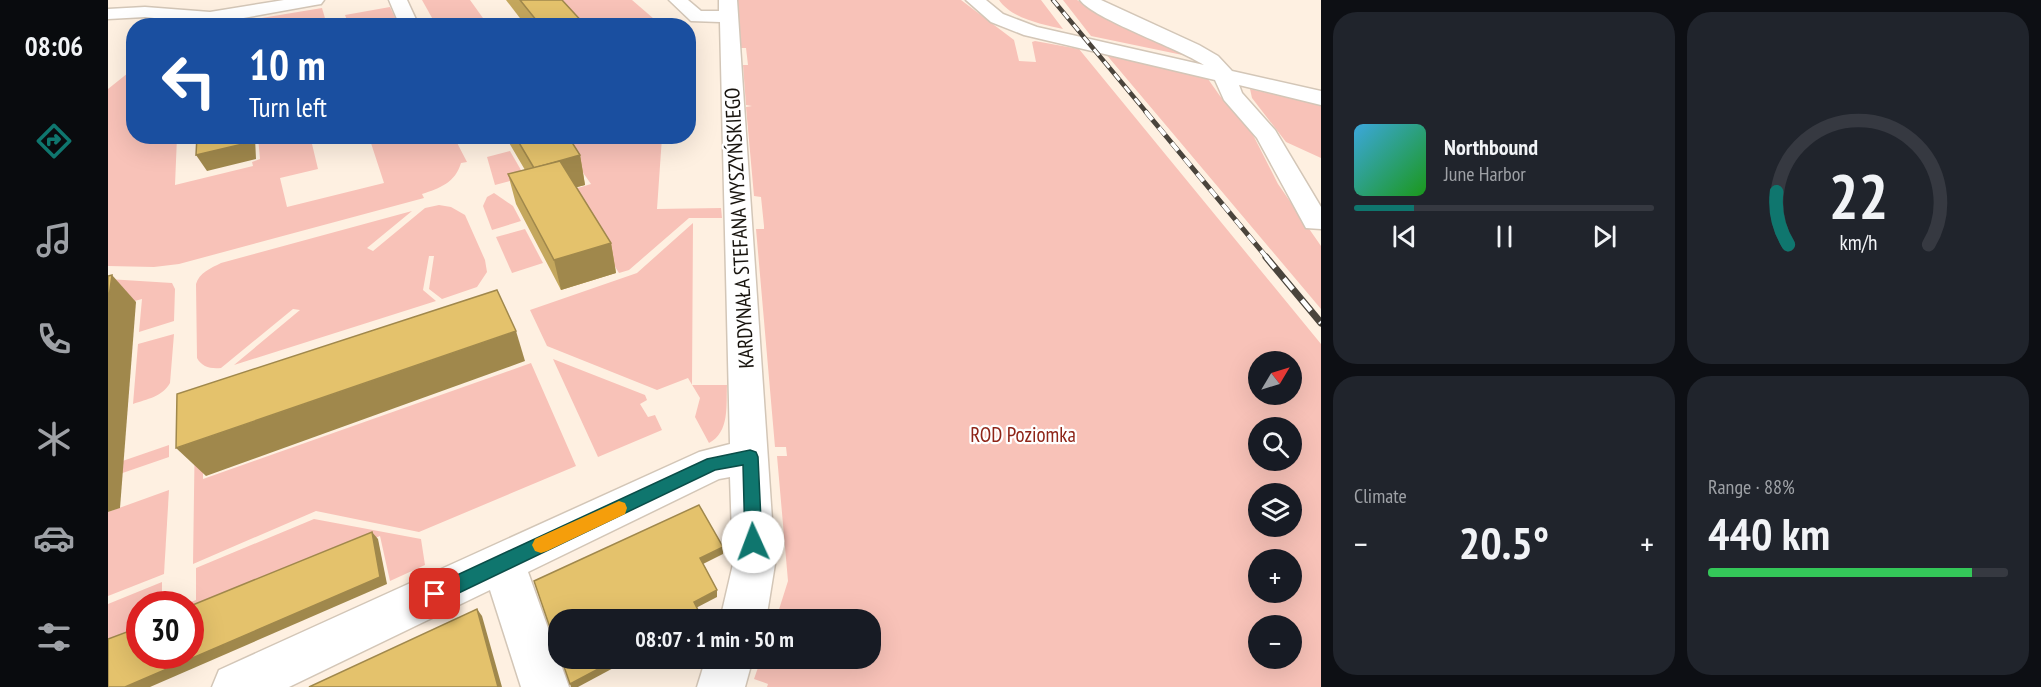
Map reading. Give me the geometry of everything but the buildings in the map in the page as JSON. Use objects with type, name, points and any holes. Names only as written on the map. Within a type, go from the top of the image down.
[{"type":"street","points":[[108,14],[144,12],[210,18],[315,0]]},
{"type":"street","points":[[398,0],[406,18]]},
{"type":"street","points":[[678,0],[697,16],[729,8]]},
{"type":"street","points":[[975,0],[997,18],[1031,31],[1223,73],[1321,98]]},
{"type":"street","points":[[1089,0],[1097,6],[1192,49],[1211,60],[1223,73],[1232,95],[1268,135],[1316,222]]},
{"type":"street","name":"KARDYNAŁA STEFANA WYSZYŃSKIEGO","points":[[729,8],[754,564],[744,609]]},
{"type":"street","points":[[236,687],[713,464],[750,457]]},
{"type":"street","points":[[503,563],[545,687]]},
{"type":"street","points":[[721,687],[727,669]]},
{"type":"green space","points":[[422,0],[470,0],[483,18],[432,18]]},
{"type":"green space","points":[[545,0],[632,0],[653,18],[561,18]]},
{"type":"green space","name":"ROD Poziomka","points":[[737,0],[961,0],[1014,40],[1019,61],[1036,62],[1032,42],[1035,41],[1079,49],[1321,344],[1321,687],[767,687],[768,684],[754,679],[758,669],[881,669],[881,609],[779,609],[788,581],[777,456],[787,456],[786,447],[775,447],[756,229],[764,229],[764,226],[761,197],[754,196],[746,107],[752,106],[746,105],[743,65],[748,65],[746,48],[741,48]]},
{"type":"green space","points":[[999,0],[1041,0],[1063,29],[1019,16]]},
{"type":"green space","points":[[1063,0],[1077,0],[1197,58],[1091,36]]},
{"type":"green space","points":[[390,7],[396,18],[346,18],[345,15]]},
{"type":"green space","points":[[322,8],[325,18],[262,18]]},
{"type":"green space","points":[[1105,53],[1201,75],[1208,79],[1220,96],[1248,125],[1278,184],[1321,246],[1321,309]]},
{"type":"green space","points":[[126,75],[126,144],[177,144],[175,185],[253,166],[252,162],[260,159],[259,144],[312,144],[318,169],[280,178],[287,207],[384,183],[371,144],[458,144],[467,162],[461,163],[455,175],[446,184],[422,194],[424,198],[179,264],[154,267],[108,266],[108,89]]},
{"type":"green space","points":[[1250,89],[1321,105],[1321,158],[1286,142],[1252,98]]},
{"type":"green space","points":[[563,144],[662,144],[657,209],[721,208],[722,218],[689,218],[629,270],[619,273],[568,191],[591,184]]},
{"type":"green space","points":[[510,151],[525,177],[495,185],[487,157]]},
{"type":"green space","points":[[494,193],[513,206],[521,221],[492,230],[483,206],[487,197]]},
{"type":"green space","points":[[439,205],[451,207],[465,215],[485,260],[487,272],[477,287],[442,299],[429,289],[434,256],[429,256],[423,290],[436,301],[234,365],[300,310],[293,309],[221,368],[207,367],[197,358],[196,284],[209,269],[221,263],[412,211],[367,248],[373,251],[425,208]]},
{"type":"green space","points":[[693,223],[692,385],[688,378],[657,390],[547,346],[530,310],[637,273]]},
{"type":"green space","points":[[525,229],[543,263],[512,273],[496,237]]},
{"type":"green space","points":[[108,279],[172,283],[175,289],[174,321],[139,332],[142,299],[108,308]]},
{"type":"green space","points":[[174,334],[170,383],[158,394],[133,404],[138,344]]},
{"type":"green space","points":[[553,359],[645,395],[647,400],[640,404],[648,417],[655,415],[662,430],[598,457]]},
{"type":"green space","points":[[531,363],[576,466],[419,532],[316,511],[193,564],[195,425],[203,422],[203,479]]},
{"type":"green space","points":[[692,385],[727,385],[724,425],[716,438],[709,443],[695,417],[700,398]]},
{"type":"green space","points":[[169,445],[169,457],[108,478],[108,466]]},
{"type":"green space","points":[[169,490],[164,574],[108,596],[108,512]]},
{"type":"green space","points":[[314,519],[421,539],[425,565],[390,581],[380,536],[204,609],[204,591],[196,591],[196,568]]},
{"type":"green space","points":[[162,582],[162,591],[140,591]]},
{"type":"green space","points":[[126,597],[126,641],[108,649],[108,604]]},
{"type":"railway","points":[[1053,0],[1147,113]]},
{"type":"railway","points":[[1146,112],[1268,259]]},
{"type":"railway","points":[[1266,257],[1321,323]]},
{"type":"slow traffic","points":[[541,545],[619,508]]},
{"type":"route","points":[[435,594],[713,464],[750,457],[753,542]]}]
